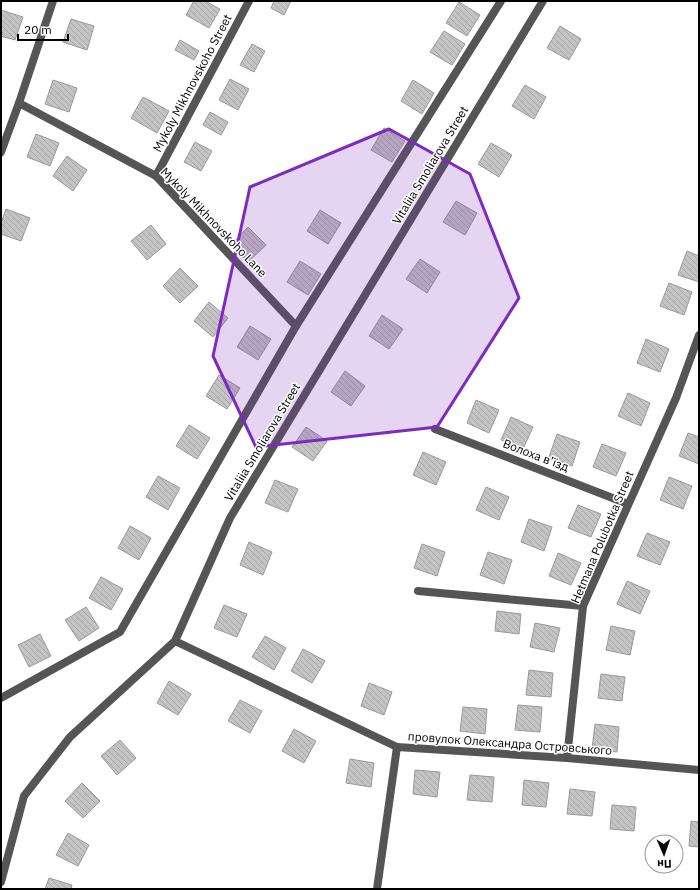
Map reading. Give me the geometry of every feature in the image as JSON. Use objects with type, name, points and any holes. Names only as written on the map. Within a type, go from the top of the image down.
[{"type":"street","points":[[1,152],[53,1]]},
{"type":"street","name":"Mykoly Mikhnovskoho Street","points":[[156,176],[249,1]]},
{"type":"street","points":[[1,698],[120,632],[296,326],[501,1]]},
{"type":"street","name":"Vitaliia Smoliarova Street","points":[[1,882],[24,796],[70,737],[175,641],[230,518],[543,1]]},
{"type":"street","name":"Mykoly Mikhnovskoho Lane","points":[[19,103],[156,176],[296,326]]},
{"type":"street","name":"Hetmana Polubotka Street","points":[[567,758],[583,606],[676,398],[699,335]]},
{"type":"street","name":"Волоха в’їзд","points":[[435,429],[628,504]]},
{"type":"street","points":[[418,591],[583,606]]},
{"type":"street","name":"провулок Олександра Островського","points":[[175,641],[397,747],[567,758],[699,770]]},
{"type":"street","points":[[377,889],[397,747]]},
{"type":"highlighted area","points":[[389,129],[470,174],[519,298],[437,427],[256,447],[213,356],[250,187]]},
{"type":"building","points":[[194,1],[205,1],[220,9],[209,28],[186,15]]},
{"type":"building","points":[[274,1],[291,1],[284,15],[271,8]]},
{"type":"building","points":[[459,2],[480,15],[467,36],[446,23]]},
{"type":"building","points":[[1,10],[23,17],[15,40],[1,36]]},
{"type":"building","points":[[71,19],[94,26],[87,50],[63,42]]},
{"type":"building","points":[[560,26],[581,39],[569,60],[547,48]]},
{"type":"building","points":[[444,31],[465,44],[452,65],[430,52]]},
{"type":"building","points":[[180,40],[199,51],[194,60],[175,50]]},
{"type":"building","points":[[252,44],[265,51],[254,72],[240,65]]},
{"type":"building","points":[[230,79],[249,89],[238,110],[219,100]]},
{"type":"building","points":[[53,80],[77,88],[69,112],[45,104]]},
{"type":"building","points":[[413,80],[434,93],[422,114],[401,101]]},
{"type":"building","points":[[525,85],[546,97],[534,119],[512,106]]},
{"type":"building","points":[[143,97],[169,111],[157,133],[131,118]]},
{"type":"building","points":[[210,112],[228,122],[221,135],[203,125]]},
{"type":"building","points":[[384,128],[405,141],[392,162],[371,150]]},
{"type":"building","points":[[36,134],[59,143],[50,166],[27,157]]},
{"type":"building","points":[[195,142],[212,151],[201,171],[184,162]]},
{"type":"building","points":[[491,143],[512,155],[499,177],[478,164]]},
{"type":"building","points":[[67,156],[87,170],[73,191],[53,176]]},
{"type":"building","points":[[456,201],[477,213],[465,235],[443,222]]},
{"type":"building","points":[[6,209],[30,218],[21,241],[1,234],[1,223]]},
{"type":"building","points":[[320,210],[341,223],[328,244],[307,231]]},
{"type":"building","points":[[151,225],[166,244],[147,260],[131,241]]},
{"type":"building","points":[[248,227],[266,245],[248,262],[231,245]]},
{"type":"building","points":[[687,251],[699,256],[699,282],[678,275]]},
{"type":"building","points":[[420,259],[440,272],[427,293],[406,279]]},
{"type":"building","points":[[300,261],[321,274],[308,295],[287,282]]},
{"type":"building","points":[[180,268],[198,286],[180,303],[163,286]]},
{"type":"building","points":[[669,283],[692,292],[684,315],[660,306]]},
{"type":"building","points":[[209,302],[228,318],[213,337],[194,321]]},
{"type":"building","points":[[382,315],[403,329],[389,349],[369,336]]},
{"type":"building","points":[[250,326],[271,339],[258,360],[237,347]]},
{"type":"building","points":[[646,339],[669,349],[660,372],[637,363]]},
{"type":"building","points":[[345,371],[365,386],[351,406],[331,392]]},
{"type":"building","points":[[219,375],[240,388],[227,409],[206,396]]},
{"type":"building","points":[[628,393],[650,403],[641,426],[618,416]]},
{"type":"building","points":[[476,400],[499,410],[489,433],[467,423]]},
{"type":"building","points":[[511,417],[533,427],[523,449],[501,440]]},
{"type":"building","points":[[189,425],[210,438],[197,459],[176,446]]},
{"type":"building","points":[[306,427],[327,441],[313,461],[292,447]]},
{"type":"building","points":[[688,433],[699,437],[699,464],[679,456]]},
{"type":"building","points":[[557,434],[580,442],[572,466],[549,457]]},
{"type":"building","points":[[602,444],[626,453],[616,476],[593,467]]},
{"type":"building","points":[[423,452],[446,462],[436,485],[413,475]]},
{"type":"building","points":[[158,476],[180,488],[168,510],[146,497]]},
{"type":"building","points":[[669,477],[692,486],[683,509],[660,500]]},
{"type":"building","points":[[275,480],[298,489],[288,512],[265,503]]},
{"type":"building","points":[[486,487],[509,497],[499,520],[476,510]]},
{"type":"building","points":[[578,505],[601,514],[591,537],[568,528]]},
{"type":"building","points":[[529,519],[552,527],[544,551],[521,542]]},
{"type":"building","points":[[130,526],[151,538],[139,560],[118,548]]},
{"type":"building","points":[[647,533],[670,542],[660,565],[637,556]]},
{"type":"building","points":[[249,542],[272,552],[263,575],[240,565]]},
{"type":"building","points":[[422,544],[445,552],[437,576],[414,568]]},
{"type":"building","points":[[488,552],[512,560],[504,584],[480,575]]},
{"type":"building","points":[[558,553],[581,563],[571,585],[549,576]]},
{"type":"building","points":[[101,577],[123,589],[111,610],[89,598]]},
{"type":"building","points":[[627,581],[650,591],[640,614],[617,604]]},
{"type":"building","points":[[224,605],[247,614],[237,637],[214,628]]},
{"type":"building","points":[[86,607],[99,628],[79,641],[65,620]]},
{"type":"building","points":[[497,611],[521,614],[519,634],[495,631]]},
{"type":"building","points":[[535,623],[560,628],[554,652],[530,647]]},
{"type":"building","points":[[611,626],[635,631],[630,655],[606,650]]},
{"type":"building","points":[[40,634],[51,656],[29,667],[18,645]]},
{"type":"building","points":[[265,636],[286,648],[274,670],[252,657]]},
{"type":"building","points":[[303,649],[325,661],[312,683],[291,671]]},
{"type":"building","points":[[529,670],[553,673],[551,697],[526,695]]},
{"type":"building","points":[[601,674],[625,677],[622,701],[598,698]]},
{"type":"building","points":[[169,681],[191,694],[178,715],[157,703]]},
{"type":"building","points":[[369,683],[392,692],[384,715],[361,706]]},
{"type":"building","points":[[240,700],[262,711],[250,733],[228,721]]},
{"type":"building","points":[[518,705],[542,707],[540,732],[515,730]]},
{"type":"building","points":[[463,707],[487,709],[485,734],[460,731]]},
{"type":"building","points":[[595,724],[619,727],[617,752],[592,749]]},
{"type":"building","points":[[294,729],[316,741],[304,763],[282,751]]},
{"type":"building","points":[[120,740],[136,758],[117,775],[101,756]]},
{"type":"building","points":[[350,759],[374,763],[371,787],[346,783]]},
{"type":"building","points":[[415,770],[440,772],[437,797],[413,794]]},
{"type":"building","points":[[470,775],[494,777],[492,802],[467,800]]},
{"type":"building","points":[[524,780],[549,783],[546,807],[522,805]]},
{"type":"building","points":[[82,783],[100,801],[83,818],[65,801]]},
{"type":"building","points":[[570,789],[595,792],[592,816],[567,814]]},
{"type":"building","points":[[612,805],[636,807],[634,831],[610,829]]},
{"type":"building","points":[[691,821],[699,822],[699,847],[689,846]]},
{"type":"building","points":[[68,833],[89,845],[78,866],[56,855]]},
{"type":"building","points":[[49,878],[72,885],[71,889],[45,889]]}]
